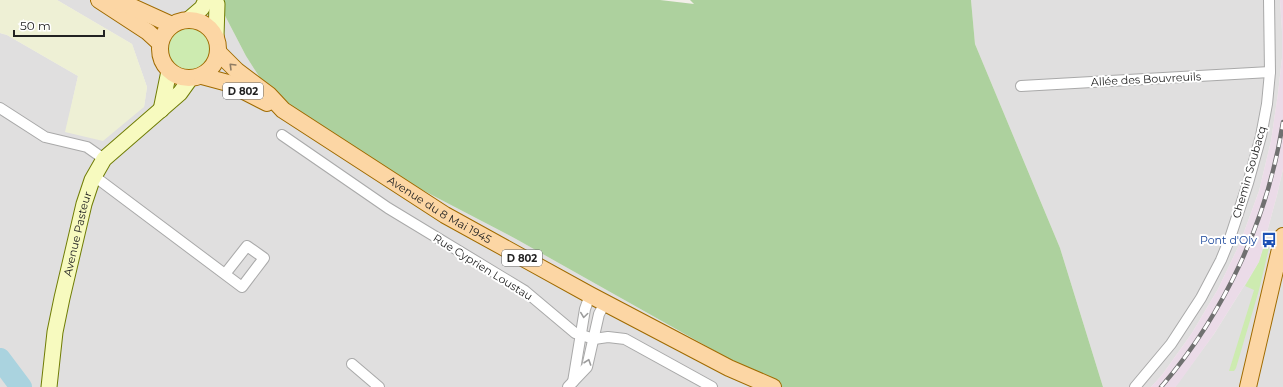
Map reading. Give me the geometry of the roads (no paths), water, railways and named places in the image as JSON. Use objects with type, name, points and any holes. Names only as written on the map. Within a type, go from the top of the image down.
[{"type":"main road","points":[[99,0],[148,32],[160,43]]},
{"type":"main road","points":[[117,0],[172,25]]},
{"type":"main road","points":[[180,21],[197,21],[204,24],[211,30],[217,44],[216,62],[210,70],[196,77],[182,78],[169,71],[164,65],[159,51],[162,36],[172,25],[180,21]]},
{"type":"main road","name":"Avenue du 8 Mai 1945","points":[[217,44],[237,71],[269,95],[283,110]]},
{"type":"main road","name":"Avenue du 8 Mai 1945","points":[[196,77],[228,83],[266,103],[283,110],[445,215],[605,303],[729,368],[773,387]]},
{"type":"main road","points":[[1248,387],[1283,236]]},
{"type":"street","points":[[188,20],[202,8],[206,0]]},
{"type":"street","points":[[215,0],[217,4],[217,44]]},
{"type":"street","name":"Chemin Soubacq","points":[[1135,387],[1171,344],[1201,298],[1221,260],[1230,238],[1261,136],[1267,104],[1270,72],[1269,0]]},
{"type":"street","points":[[161,110],[169,71]]},
{"type":"street","name":"Allée des Bouvreuils","points":[[1021,86],[1270,72]]},
{"type":"street","name":"Avenue Pasteur","points":[[49,387],[55,332],[62,298],[84,204],[94,176],[104,159],[161,110],[196,77]]},
{"type":"street","points":[[0,108],[45,138],[86,147],[99,154],[104,159]]},
{"type":"street","name":"Rue Cyprien Loustau","points":[[282,136],[388,208],[525,291],[575,333],[594,339],[608,337],[625,339],[712,387]]},
{"type":"street","points":[[94,176],[225,274]]},
{"type":"street","points":[[571,384],[585,309],[590,295]]},
{"type":"street","points":[[571,384],[587,367],[599,314],[605,303]]},
{"type":"street","points":[[352,364],[379,387]]},
{"type":"waterway","points":[[0,359],[21,387]]},
{"type":"railway","points":[[1161,387],[1205,328],[1224,296],[1240,263],[1255,229],[1267,194],[1283,122]]},
{"type":"place","name":"Pont d'Oly","points":[[1269,240]]}]
